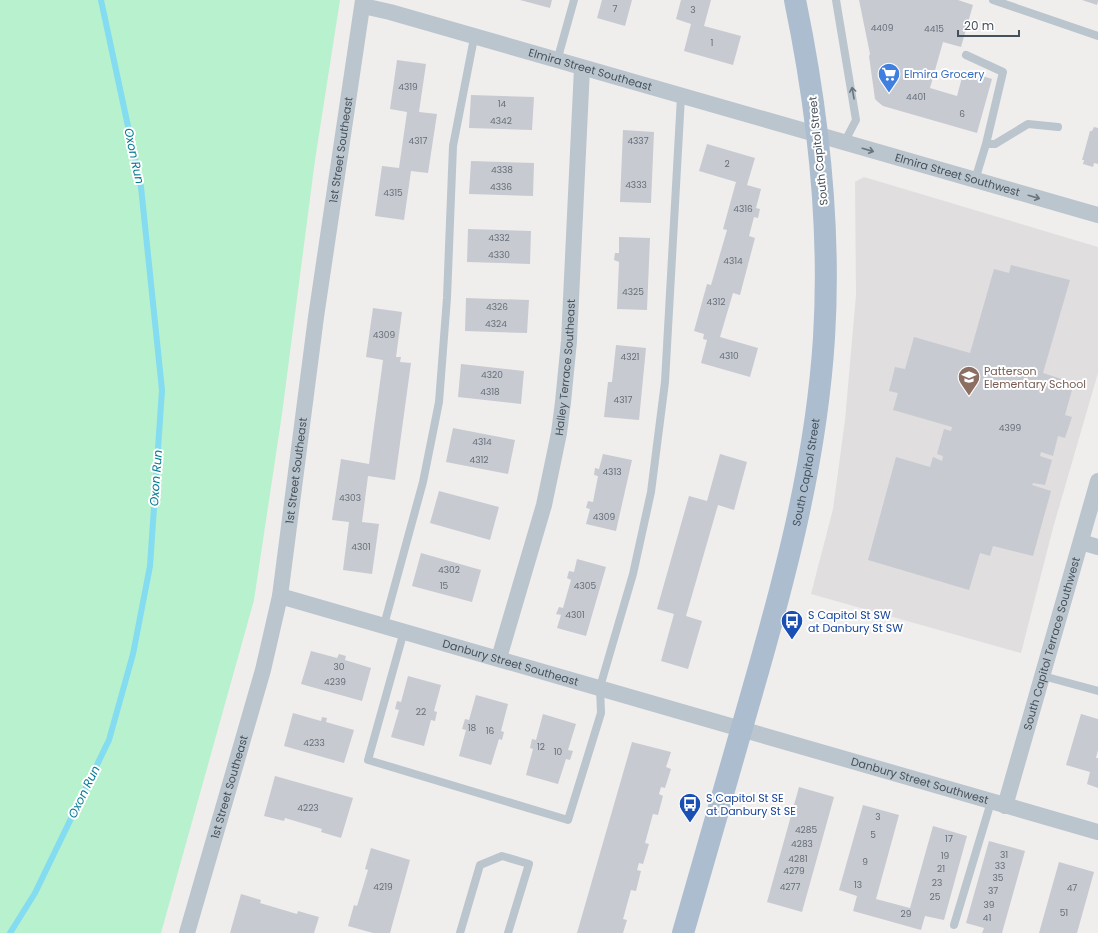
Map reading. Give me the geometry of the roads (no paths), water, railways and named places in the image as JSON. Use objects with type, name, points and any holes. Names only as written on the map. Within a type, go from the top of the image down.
[{"type":"main road","name":"South Capitol Street","points":[[683,933],[788,563],[803,497],[816,418],[824,338],[826,274],[824,208],[818,135],[812,87],[795,0]]},
{"type":"street","name":"Elmira Street Southeast","points":[[363,3],[474,38],[818,135]]},
{"type":"street","name":"1st Street Southeast","points":[[187,933],[270,644],[280,596],[317,310],[363,3]]},
{"type":"street","name":"Halley Terrace Southeast","points":[[499,658],[534,542],[549,484],[560,425],[569,341],[582,68]]},
{"type":"street","name":"Elmira Street Southwest","points":[[818,135],[1098,215]]},
{"type":"street","name":"South Capitol Terrace Southwest","points":[[998,804],[1042,676],[1098,482]]},
{"type":"street","points":[[1081,542],[1098,547]]},
{"type":"street","name":"Danbury Street Southeast","points":[[280,596],[499,658],[741,730]]},
{"type":"street","name":"Danbury Street Southwest","points":[[741,730],[1098,832]]},
{"type":"lane","points":[[557,61],[574,0]]},
{"type":"lane","points":[[836,0],[856,120],[844,143]]},
{"type":"lane","points":[[993,0],[1098,36]]},
{"type":"lane","points":[[384,625],[423,482],[439,402],[447,298],[452,146],[474,38]]},
{"type":"lane","points":[[966,55],[1003,72],[986,144],[975,180]]},
{"type":"lane","points":[[404,631],[368,760],[568,820],[601,713],[600,688],[633,574],[651,492],[665,382],[681,97]]},
{"type":"lane","points":[[986,144],[994,144],[1028,124],[1058,127]]},
{"type":"lane","points":[[1042,676],[1098,692]]},
{"type":"lane","points":[[954,925],[998,804]]},
{"type":"lane","points":[[460,933],[480,865],[502,856],[528,864],[508,933]]},
{"type":"waterway","name":"Oxon Run","points":[[10,933],[35,893],[109,740],[133,654],[150,566],[162,390],[141,187],[101,0]]},
{"type":"place","name":"Elmira Grocery","points":[[889,94]]},
{"type":"place","name":"Patterson Elementary School","points":[[969,396]]},
{"type":"place","name":"S Capitol St SW at Danbury St SW","points":[[792,640]]},
{"type":"place","name":"S Capitol St SE at Danbury St SE","points":[[690,824]]}]
